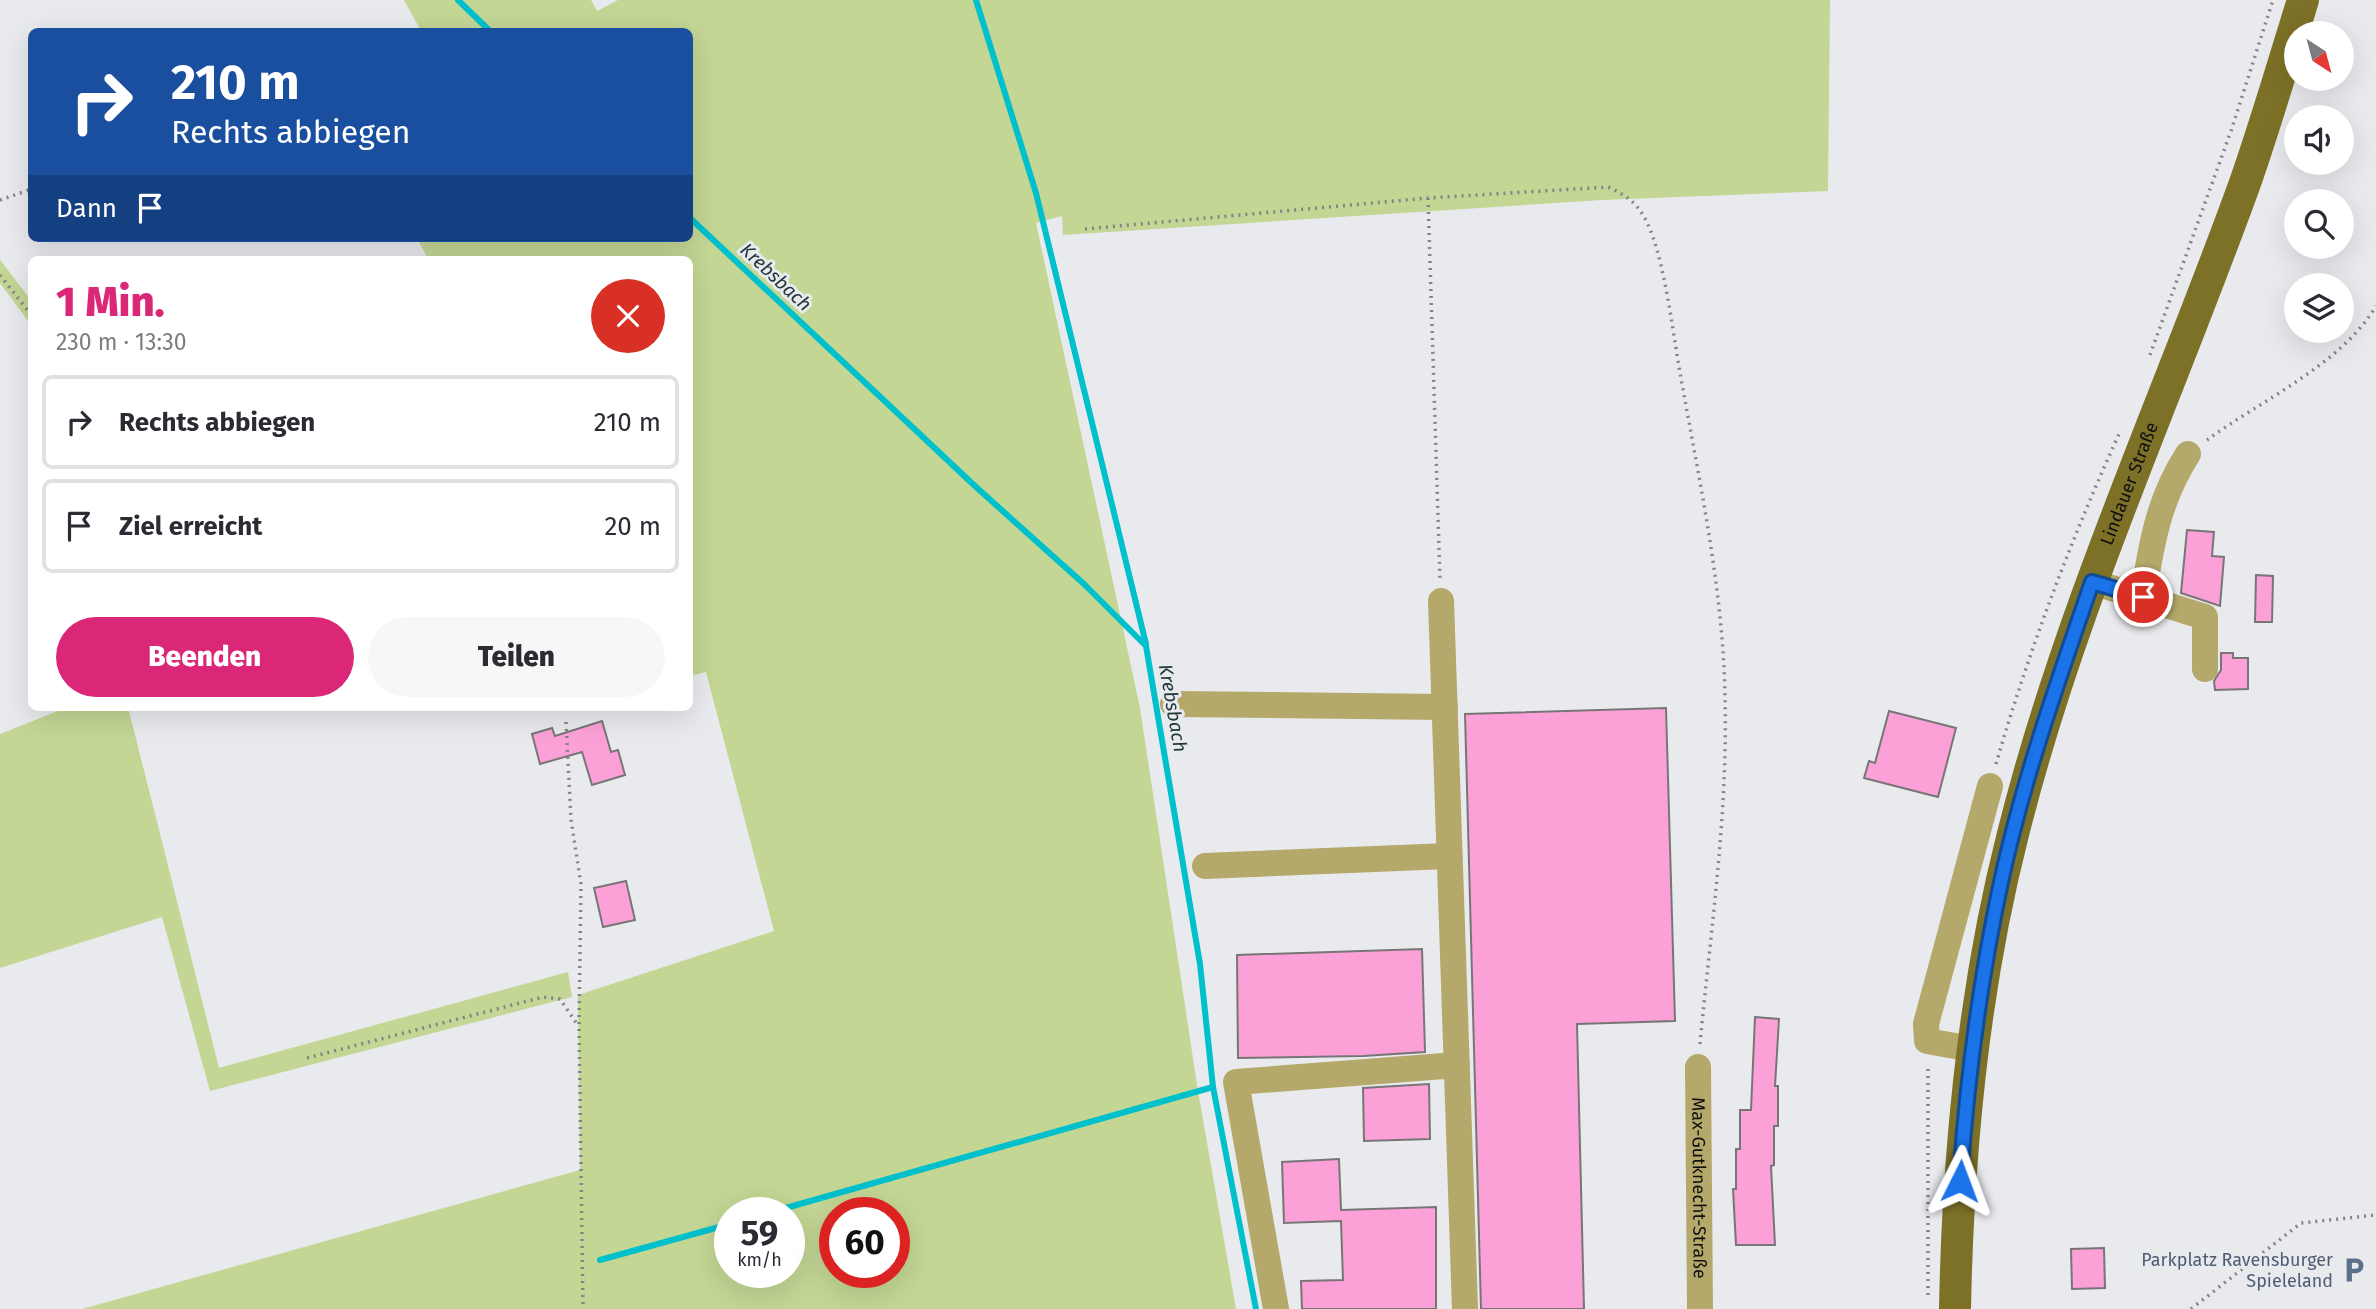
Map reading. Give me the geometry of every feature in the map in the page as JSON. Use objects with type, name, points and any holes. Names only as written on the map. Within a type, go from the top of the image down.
[{"type":"main road","name":"Lindauer Straße","points":[[1941,1303],[1972,1049],[1994,916],[2013,831],[2056,685],[2092,582],[2245,183],[2303,0]]},
{"type":"street","points":[[2143,597],[2155,525],[2171,480],[2188,454]]},
{"type":"street","points":[[2092,582],[2205,617],[2205,669]]},
{"type":"street","points":[[1441,601],[1465,1309]]},
{"type":"street","points":[[1173,704],[1445,707]]},
{"type":"street","points":[[1972,1049],[1927,1041],[1926,1024],[1990,786]]},
{"type":"street","points":[[1205,866],[1448,856]]},
{"type":"street","points":[[1276,1309],[1236,1082],[1457,1065]]},
{"type":"street","name":"Max-Gutknecht-Straße","points":[[1698,1067],[1700,1309]]},
{"type":"path","points":[[2149,357],[2231,131],[2273,0]]},
{"type":"path","points":[[1085,229],[1428,198],[1608,187],[1623,194],[1636,205],[1650,229],[1671,317],[1707,527],[1722,637],[1725,696],[1724,804],[1698,1067]]},
{"type":"path","points":[[0,200],[28,190]]},
{"type":"path","points":[[1428,198],[1441,601]]},
{"type":"path","points":[[0,275],[28,311]]},
{"type":"path","points":[[2188,454],[2236,418],[2314,369],[2368,320],[2376,306]]},
{"type":"path","points":[[1990,786],[2038,628],[2089,500],[2122,427]]},
{"type":"path","points":[[566,722],[571,820],[581,884],[579,1026],[583,1309]]},
{"type":"path","points":[[307,1058],[543,997],[560,999],[579,1026]]},
{"type":"path","points":[[1927,1041],[1941,1303]]},
{"type":"path","points":[[2191,1309],[2301,1223],[2376,1215]]},
{"type":"green space","points":[[404,0],[591,0],[597,11],[618,0],[1830,0],[1828,191],[1602,200],[1063,235],[1062,216],[1036,223],[1140,708],[1197,1085],[1236,1309],[82,1309],[580,1170],[578,995],[774,931],[706,672],[693,675],[693,256],[426,256],[419,242],[693,242],[693,28],[419,28]]},
{"type":"green space","points":[[0,260],[28,296],[28,321],[0,283]]},
{"type":"green space","points":[[58,711],[129,711],[219,1068],[568,972],[572,997],[210,1091],[162,917],[0,968],[0,734]]},
{"type":"building","points":[[2187,530],[2214,532],[2212,556],[2224,557],[2220,606],[2181,593]]},
{"type":"building","points":[[2256,575],[2273,576],[2272,622],[2255,622]]},
{"type":"building","points":[[2221,653],[2233,653],[2233,658],[2248,658],[2248,689],[2215,690],[2214,681],[2221,670]]},
{"type":"building","points":[[1666,708],[1675,1021],[1577,1024],[1584,1309],[1481,1309],[1465,714]]},
{"type":"building","points":[[1889,711],[1956,728],[1938,797],[1864,778],[1869,761],[1875,763]]},
{"type":"building","points":[[602,721],[611,752],[618,750],[625,775],[592,785],[582,752],[540,764],[532,734],[552,728],[555,736]]},
{"type":"building","points":[[626,881],[635,920],[603,927],[594,888]]},
{"type":"building","points":[[1422,949],[1425,1052],[1238,1058],[1237,955]]},
{"type":"building","points":[[1755,1017],[1779,1019],[1775,1086],[1778,1086],[1778,1126],[1774,1126],[1774,1165],[1771,1166],[1775,1245],[1736,1245],[1733,1189],[1736,1189],[1736,1149],[1740,1149],[1740,1110],[1751,1110]]},
{"type":"building","points":[[1429,1084],[1430,1139],[1364,1141],[1363,1088]]},
{"type":"building","points":[[1339,1159],[1341,1210],[1436,1207],[1436,1309],[1302,1309],[1301,1281],[1343,1280],[1341,1221],[1284,1223],[1282,1162]]},
{"type":"building","points":[[2104,1248],[2105,1288],[2072,1289],[2071,1249]]},
{"type":"waterway","name":"Krebsbach","points":[[458,0],[487,28]]},
{"type":"waterway","points":[[976,0],[1036,193],[1146,644]]},
{"type":"waterway","name":"Krebsbach","points":[[693,221],[976,487],[1084,584],[1146,646],[1200,964],[1213,1087],[1256,1309]]},
{"type":"waterway","points":[[805,1203],[1213,1087]]},
{"type":"waterway","points":[[600,1260],[714,1228]]},
{"type":"place","name":"Parkplatz Ravensburger Spieleland","points":[[2354,1270]]},
{"type":"route","points":[[1960,1181],[1967,1086],[1994,916],[2013,831],[2056,685],[2092,582],[2143,597]]}]
